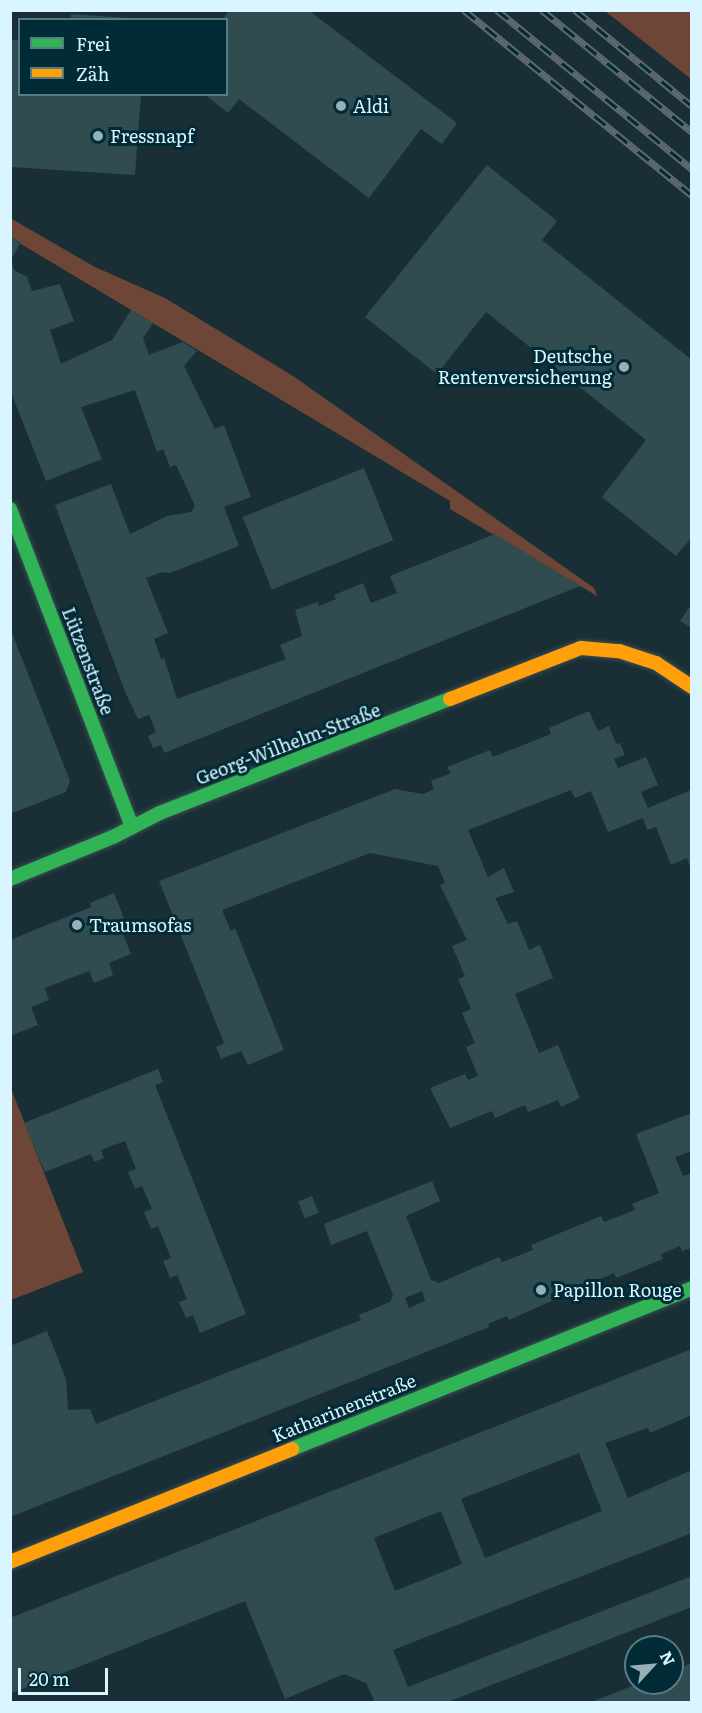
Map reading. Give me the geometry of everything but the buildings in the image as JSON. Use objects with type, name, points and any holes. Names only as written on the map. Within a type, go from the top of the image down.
[{"type":"street","name":"Lützenstraße","points":[[10,510],[131,825]]},
{"type":"street","name":"Georg-Wilhelm-Straße","points":[[10,879],[113,837],[131,825],[581,648],[620,651],[656,663],[692,687]]},
{"type":"street","name":"Katharinenstraße","points":[[10,1562],[692,1288]]},
{"type":"shaded area","points":[[605,11],[691,11],[691,79]]},
{"type":"shaded area","points":[[10,218],[95,267],[165,298],[293,376],[594,588],[597,596],[450,509],[450,501],[11,238]]},
{"type":"shaded area","points":[[10,1086],[83,1272],[11,1300],[10,1300]]},
{"type":"railway","points":[[464,10],[692,195]]},
{"type":"railway","points":[[497,10],[692,169]]},
{"type":"railway","points":[[542,10],[692,132]]},
{"type":"railway","points":[[575,10],[692,106]]},
{"type":"traffic: fast","points":[[10,509],[131,825]]},
{"type":"traffic: fast","points":[[10,879],[113,837],[160,813],[450,699]]},
{"type":"traffic: fast","points":[[292,1449],[692,1288]]},
{"type":"traffic: slow","points":[[450,699],[581,648],[619,651],[656,663],[692,687]]},
{"type":"traffic: slow","points":[[10,1562],[292,1449]]},
{"type":"place","name":"Aldi","points":[[341,106]]},
{"type":"place","name":"Fressnapf","points":[[98,136]]},
{"type":"place","name":"Deutsche Rentenversicherung","points":[[624,367]]},
{"type":"place","name":"Traumsofas","points":[[77,925]]},
{"type":"place","name":"Papillon Rouge","points":[[541,1290]]}]
